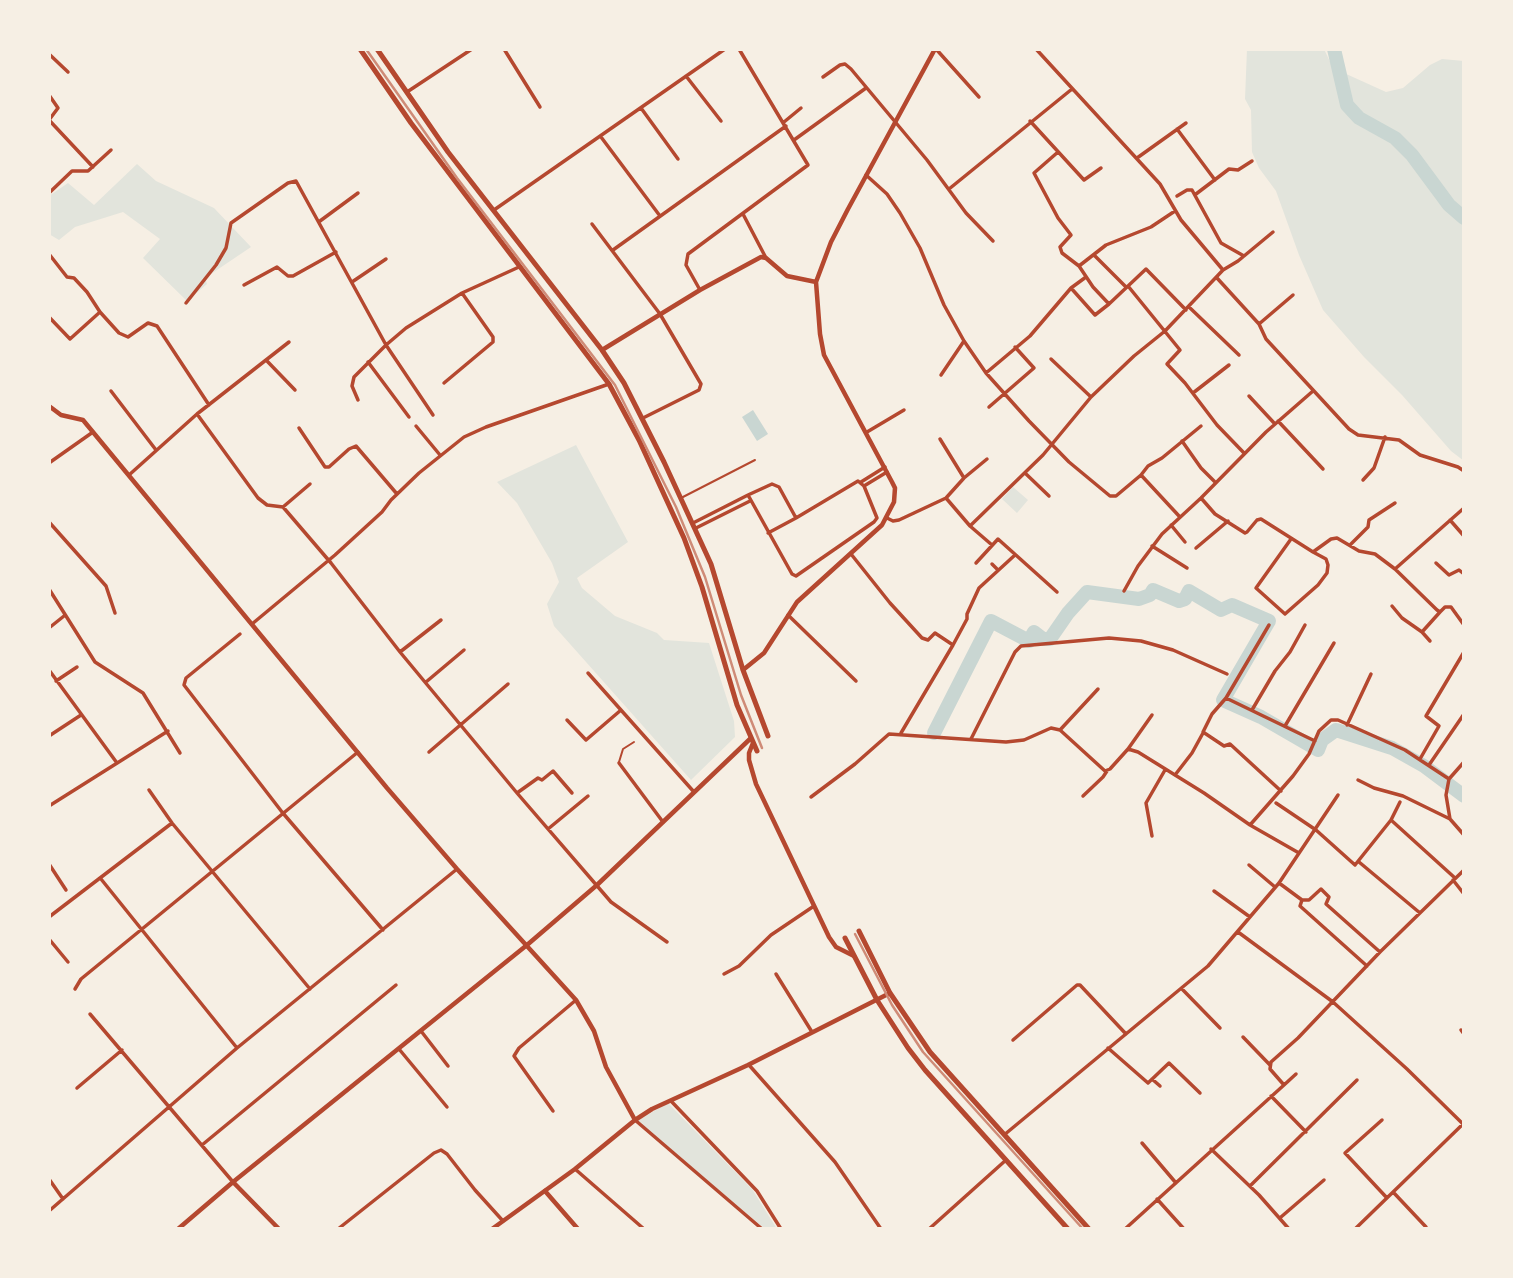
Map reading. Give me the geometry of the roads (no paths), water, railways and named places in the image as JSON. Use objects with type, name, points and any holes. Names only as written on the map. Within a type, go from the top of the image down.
[{"type":"main road","points":[[360,49],[403,112],[609,384],[639,440],[684,538],[702,587],[737,705],[757,751]]},
{"type":"main road","points":[[377,49],[493,211],[624,383],[695,526],[716,578],[743,670],[768,736]]},
{"type":"main road","points":[[556,314],[567,306]]},
{"type":"main road","points":[[859,932],[890,993],[930,1052],[1089,1229]]},
{"type":"main road","points":[[845,938],[877,1000],[925,1070],[1068,1229]]},
{"type":"street","points":[[406,92],[472,49]]},
{"type":"street","points":[[503,49],[540,107]]},
{"type":"street","points":[[493,211],[724,49]]},
{"type":"street","points":[[700,290],[687,265],[688,254],[808,165],[739,49]]},
{"type":"street","points":[[743,670],[764,653],[797,602],[875,534],[891,512],[895,494],[886,469],[823,352],[816,282],[831,242],[936,49],[979,97]]},
{"type":"street","points":[[1036,49],[1137,158],[1172,200],[1175,211],[1223,270]]},
{"type":"street","points":[[49,54],[68,72]]},
{"type":"street","points":[[823,77],[845,64],[928,160],[966,213],[993,241]]},
{"type":"street","points":[[686,76],[721,121]]},
{"type":"street","points":[[794,140],[867,88]]},
{"type":"street","points":[[949,189],[1072,89]]},
{"type":"street","points":[[49,95],[58,108],[49,120],[93,167]]},
{"type":"street","points":[[641,108],[678,159]]},
{"type":"street","points":[[613,250],[785,124],[801,108]]},
{"type":"street","points":[[1030,121],[1085,181],[1101,168]]},
{"type":"street","points":[[1137,158],[1186,123]]},
{"type":"street","points":[[1177,129],[1215,180]]},
{"type":"street","points":[[601,136],[660,216]]},
{"type":"street","points":[[49,193],[72,171],[86,172],[111,150]]},
{"type":"street","points":[[1058,152],[1037,169],[1034,175],[1058,218],[1071,235],[1060,250],[1079,267],[1110,304]]},
{"type":"street","points":[[1196,194],[1229,169],[1238,170],[1252,161]]},
{"type":"street","points":[[866,175],[887,194],[900,213],[920,248],[944,305],[986,373],[1051,444],[1110,496],[1116,496],[1148,466],[1162,458],[1200,426]]},
{"type":"street","points":[[186,303],[216,265],[226,247],[231,223],[292,181],[298,183],[386,345],[433,415]]},
{"type":"street","points":[[1177,196],[1188,189],[1196,194],[1220,243],[1244,256]]},
{"type":"street","points":[[320,221],[358,193]]},
{"type":"street","points":[[1079,267],[1106,245],[1151,227],[1175,211]]},
{"type":"street","points":[[743,214],[766,258],[787,276],[816,282]]},
{"type":"street","points":[[592,224],[660,314],[702,386],[643,419]]},
{"type":"street","points":[[970,526],[1025,473],[1091,397],[1165,331],[1223,270],[1273,232]]},
{"type":"street","points":[[244,285],[277,267],[288,276],[293,276],[336,252]]},
{"type":"street","points":[[49,254],[67,277],[74,278],[87,292],[119,333],[128,337],[148,323],[157,326],[209,405]]},
{"type":"street","points":[[1094,255],[1127,287],[1180,350],[1167,364],[1244,453]]},
{"type":"street","points":[[602,351],[744,265],[761,257],[766,258]]},
{"type":"street","points":[[352,282],[386,259]]},
{"type":"street","points":[[358,400],[352,380],[406,328],[462,293],[519,267]]},
{"type":"street","points":[[1071,288],[1095,315],[1148,270],[1239,355]]},
{"type":"street","points":[[986,373],[1030,336],[1071,288],[1086,277]]},
{"type":"street","points":[[1217,278],[1259,324],[1266,339],[1355,434],[1399,440],[1420,455],[1464,471]]},
{"type":"street","points":[[444,383],[493,342],[493,337],[462,293]]},
{"type":"street","points":[[1259,324],[1293,295]]},
{"type":"street","points":[[49,317],[69,339],[100,312]]},
{"type":"street","points":[[941,376],[964,341]]},
{"type":"street","points":[[129,475],[197,414],[289,342]]},
{"type":"street","points":[[989,407],[1034,368],[1015,347]]},
{"type":"street","points":[[1051,359],[1091,397]]},
{"type":"street","points":[[267,361],[295,390]]},
{"type":"street","points":[[368,362],[409,416]]},
{"type":"street","points":[[1193,393],[1229,365]]},
{"type":"street","points":[[252,624],[329,560],[382,512],[419,473],[474,431],[609,384]]},
{"type":"street","points":[[111,391],[156,450]]},
{"type":"street","points":[[1124,591],[1152,546],[1171,524],[1313,391]]},
{"type":"street","points":[[1249,396],[1323,469]]},
{"type":"street","points":[[49,406],[61,415],[82,418],[457,869],[576,1000],[594,1031],[606,1067],[635,1120],[762,1229]]},
{"type":"street","points":[[867,432],[904,410]]},
{"type":"street","points":[[197,414],[258,498],[267,505],[283,507],[517,793],[611,902],[667,942]]},
{"type":"street","points":[[416,426],[440,455]]},
{"type":"street","points":[[299,428],[325,467],[330,467],[356,446],[397,494]]},
{"type":"street","points":[[49,463],[93,432]]},
{"type":"street","points":[[1363,480],[1373,470],[1385,437]]},
{"type":"street","points":[[940,439],[964,478]]},
{"type":"street","points":[[1182,441],[1201,468],[1215,482]]},
{"type":"street","points":[[887,518],[899,520],[946,498],[987,459]]},
{"type":"street","points":[[768,533],[855,482],[862,484],[886,469]]},
{"type":"street","points":[[1025,473],[1049,496]]},
{"type":"street","points":[[1141,475],[1179,516]]},
{"type":"street","points":[[283,507],[310,484]]},
{"type":"street","points":[[695,526],[772,484],[777,485],[796,518]]},
{"type":"street","points":[[748,495],[792,573],[797,576],[876,520],[877,515],[862,484]]},
{"type":"street","points":[[946,498],[970,526],[992,545]]},
{"type":"street","points":[[1201,498],[1213,512],[1246,533],[1261,519],[1326,559],[1327,573],[1285,614],[1256,588],[1292,539]]},
{"type":"street","points":[[695,526],[750,501]]},
{"type":"street","points":[[1350,545],[1368,527],[1369,520],[1395,503]]},
{"type":"street","points":[[1395,569],[1464,508]]},
{"type":"street","points":[[1450,520],[1464,536]]},
{"type":"street","points":[[1196,548],[1228,521]]},
{"type":"street","points":[[49,522],[106,586],[115,613]]},
{"type":"street","points":[[1171,524],[1185,542]]},
{"type":"street","points":[[1313,552],[1334,538],[1359,551],[1375,554],[1395,569],[1440,612]]},
{"type":"street","points":[[976,563],[998,539],[1057,592]]},
{"type":"street","points":[[1152,546],[1187,568]]},
{"type":"street","points":[[851,554],[922,638],[928,640],[935,633],[953,645]]},
{"type":"street","points":[[901,733],[967,619],[979,588],[1015,555]]},
{"type":"street","points":[[992,564],[998,570]]},
{"type":"street","points":[[1436,564],[1449,575],[1463,570]]},
{"type":"street","points":[[49,589],[95,662],[143,693],[180,752]]},
{"type":"street","points":[[1392,606],[1430,641]]},
{"type":"street","points":[[1422,632],[1446,607],[1451,607],[1464,625]]},
{"type":"street","points":[[49,628],[64,615]]},
{"type":"street","points":[[788,615],[856,681]]},
{"type":"street","points":[[400,652],[440,620]]},
{"type":"street","points":[[1175,775],[1192,753],[1212,714],[1225,700],[1269,625]]},
{"type":"street","points":[[1252,710],[1305,625]]},
{"type":"street","points":[[240,634],[186,678],[183,684],[283,813],[383,930]]},
{"type":"street","points":[[971,739],[1015,652],[1021,646],[1109,638],[1141,641],[1173,650],[1227,674]]},
{"type":"street","points":[[1285,726],[1334,643]]},
{"type":"street","points":[[426,682],[464,650]]},
{"type":"street","points":[[1420,759],[1439,726],[1426,716],[1464,652]]},
{"type":"street","points":[[57,681],[77,667]]},
{"type":"street","points":[[49,670],[117,763]]},
{"type":"street","points":[[588,673],[694,792]]},
{"type":"street","points":[[1347,725],[1371,674]]},
{"type":"street","points":[[429,752],[508,684]]},
{"type":"street","points":[[1060,730],[1098,690]]},
{"type":"street","points":[[1225,700],[1285,726],[1313,744]]},
{"type":"street","points":[[567,720],[586,740],[621,710]]},
{"type":"street","points":[[1429,765],[1464,713]]},
{"type":"street","points":[[49,736],[81,715]]},
{"type":"street","points":[[1083,796],[1128,749],[1152,715]]},
{"type":"street","points":[[1250,825],[1281,790],[1327,722],[1335,719],[1405,750],[1449,780]]},
{"type":"street","points":[[811,797],[855,764],[886,736],[901,733],[1016,741],[1048,728],[1060,730],[1102,770],[1107,771]]},
{"type":"street","points":[[49,806],[168,731]]},
{"type":"street","points":[[1203,733],[1224,746],[1230,744],[1281,790]]},
{"type":"street","points":[[178,1229],[527,945],[752,740]]},
{"type":"street","points":[[752,740],[749,760],[756,785],[836,947],[854,957]]},
{"type":"street","points":[[1128,749],[1138,752],[1250,825],[1299,853]]},
{"type":"street","points":[[75,989],[81,979],[358,752]]},
{"type":"street","points":[[1450,819],[1446,800],[1447,786],[1464,762]]},
{"type":"street","points":[[618,763],[663,822]]},
{"type":"street","points":[[1152,836],[1146,803],[1165,770]]},
{"type":"street","points":[[517,793],[538,778],[542,780],[554,771],[572,793]]},
{"type":"street","points":[[1358,780],[1374,788],[1403,796],[1450,819],[1463,832]]},
{"type":"street","points":[[149,790],[172,823],[310,989]]},
{"type":"street","points":[[1004,1135],[1208,966],[1277,885],[1338,795]]},
{"type":"street","points":[[548,828],[588,796]]},
{"type":"street","points":[[1276,803],[1316,830],[1353,864],[1359,862],[1391,820],[1400,802]]},
{"type":"street","points":[[1391,820],[1454,879],[1464,894]]},
{"type":"street","points":[[49,916],[172,823]]},
{"type":"street","points":[[1359,862],[1420,913]]},
{"type":"street","points":[[49,863],[66,890]]},
{"type":"street","points":[[1249,865],[1302,900],[1309,900],[1321,889],[1329,897],[1326,904],[1380,952]]},
{"type":"street","points":[[49,1211],[237,1048],[457,869]]},
{"type":"street","points":[[1270,1065],[1464,870]]},
{"type":"street","points":[[101,879],[237,1048]]},
{"type":"street","points":[[1214,891],[1250,917]]},
{"type":"street","points":[[1302,900],[1300,906],[1367,966]]},
{"type":"street","points":[[724,974],[739,966],[771,935],[814,906]]},
{"type":"street","points":[[1238,932],[1333,1002],[1463,1125],[1354,1229]]},
{"type":"street","points":[[49,939],[68,962]]},
{"type":"street","points":[[776,974],[812,1032]]},
{"type":"street","points":[[202,1145],[396,985]]},
{"type":"street","points":[[1013,1040],[1080,985],[1126,1034]]},
{"type":"street","points":[[1182,989],[1220,1028]]},
{"type":"street","points":[[492,1229],[575,1169],[635,1120],[670,1099],[748,1065],[890,993]]},
{"type":"street","points":[[553,1111],[514,1056],[519,1048],[576,1000]]},
{"type":"street","points":[[90,1014],[233,1182],[279,1229]]},
{"type":"street","points":[[421,1031],[448,1066]]},
{"type":"street","points":[[1243,1037],[1270,1065],[1284,1085]]},
{"type":"street","points":[[1108,1048],[1148,1083],[1169,1063],[1200,1093]]},
{"type":"street","points":[[399,1049],[447,1107]]},
{"type":"street","points":[[77,1088],[122,1050]]},
{"type":"street","points":[[748,1065],[835,1162],[881,1229]]},
{"type":"street","points":[[1125,1229],[1296,1074]]},
{"type":"street","points":[[1152,1079],[1160,1086]]},
{"type":"street","points":[[1250,1186],[1357,1080]]},
{"type":"street","points":[[1271,1095],[1306,1132]]},
{"type":"street","points":[[670,1099],[757,1191],[781,1229]]},
{"type":"street","points":[[1382,1120],[1345,1153],[1387,1198]]},
{"type":"street","points":[[1142,1143],[1176,1184]]},
{"type":"street","points":[[1211,1149],[1281,1217],[1289,1229]]},
{"type":"street","points":[[338,1229],[441,1150],[503,1221]]},
{"type":"street","points":[[929,1229],[1006,1160]]},
{"type":"street","points":[[575,1169],[644,1229]]},
{"type":"street","points":[[49,1179],[62,1199]]},
{"type":"street","points":[[1281,1217],[1324,1180]]},
{"type":"street","points":[[545,1191],[579,1229]]},
{"type":"street","points":[[1394,1192],[1426,1227]]},
{"type":"street","points":[[1157,1199],[1184,1229]]},
{"type":"lane","points":[[681,498],[755,460]]},
{"type":"lane","points":[[618,763],[623,749],[634,742]]},
{"type":"waterway","points":[[1334,49],[1347,105],[1359,118],[1395,138],[1412,155],[1449,205],[1464,218]]},
{"type":"waterway","points":[[934,733],[991,621],[1029,641],[1034,632],[1043,639],[1050,639],[1087,592],[1139,599],[1150,595],[1153,590],[1179,601],[1185,599],[1189,591],[1221,610],[1232,605],[1269,621],[1223,700],[1261,717],[1318,750],[1322,740],[1336,730],[1392,748],[1424,766],[1464,796]]},
{"type":"railway","points":[[366,49],[457,178],[615,385],[676,507],[705,577],[741,695],[762,748]]},
{"type":"railway","points":[[855,934],[892,1005],[923,1052],[1083,1229]]}]
